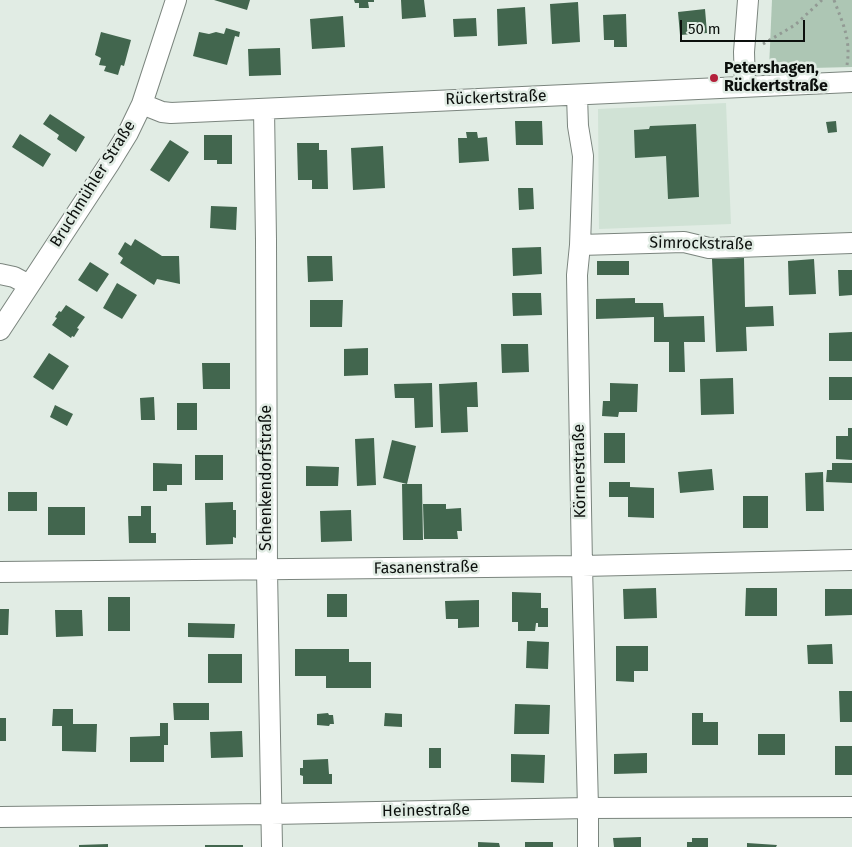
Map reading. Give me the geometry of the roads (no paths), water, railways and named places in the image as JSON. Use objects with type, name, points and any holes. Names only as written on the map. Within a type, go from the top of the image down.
[{"type":"street","name":"Bruchmühler Straße","points":[[0,330],[128,133],[142,104],[176,0]]},
{"type":"street","points":[[745,86],[744,52],[748,0]]},
{"type":"street","name":"Rückertstraße","points":[[142,104],[162,112],[171,113],[848,82]]},
{"type":"street","name":"Körnerstraße","points":[[577,95],[578,126],[583,156],[577,275],[588,847]]},
{"type":"street","name":"Schenkendorfstraße","points":[[264,108],[267,570],[272,847]]},
{"type":"street","name":"Simrockstraße","points":[[580,245],[684,242],[709,248],[852,243]]},
{"type":"street","points":[[0,274],[14,277],[29,285]]},
{"type":"street","name":"Fasanenstraße","points":[[0,572],[582,566],[852,560]]},
{"type":"street","name":"Heinestraße","points":[[0,817],[588,808],[852,807]]},
{"type":"place","name":"Petershagen, Rückertstraße","points":[[714,78]]}]
